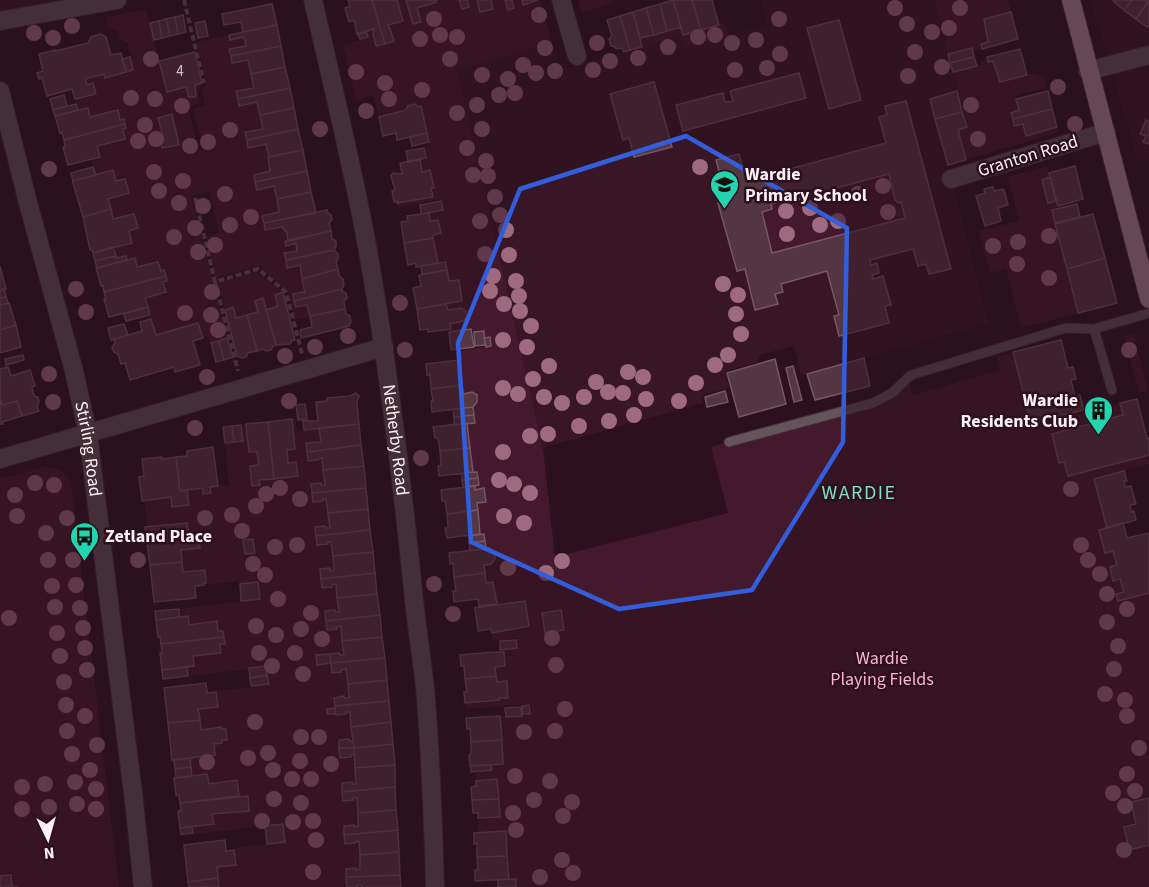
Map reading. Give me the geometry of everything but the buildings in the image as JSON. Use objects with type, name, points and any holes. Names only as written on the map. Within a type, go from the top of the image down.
[{"type":"main road","points":[[1071,0],[1149,299]]},
{"type":"street","points":[[0,21],[117,0]]},
{"type":"street","name":"Netherby Road","points":[[313,0],[364,233],[384,347],[400,462],[425,689],[435,887]]},
{"type":"street","points":[[561,0],[577,56]]},
{"type":"street","points":[[1089,71],[1149,55]]},
{"type":"street","name":"Stirling Road","points":[[0,91],[74,371],[88,434],[143,887]]},
{"type":"street","name":"Granton Road","points":[[951,179],[1106,132]]},
{"type":"street","points":[[0,459],[384,347]]},
{"type":"lane","points":[[729,442],[873,403],[892,393],[911,375],[1066,328],[1094,329],[1149,314]]},
{"type":"lane","points":[[1094,329],[1112,390]]},
{"type":"path","points":[[184,0],[204,83]]},
{"type":"path","points":[[195,198],[243,389]]},
{"type":"path","points":[[215,282],[258,269],[286,292],[306,370]]},
{"type":"highlighted area","points":[[686,136],[847,228],[843,442],[752,590],[619,609],[471,542],[458,343],[520,189]]},
{"type":"shaded area","points":[[0,0],[51,0],[51,7],[6,12],[0,10]]},
{"type":"shaded area","name":"Wardie Primary School","points":[[761,0],[934,0],[957,91],[930,99],[989,323],[801,375],[794,346],[760,355],[756,363],[725,371],[729,388],[702,395],[703,403],[543,448],[457,69],[552,42],[560,70],[683,35],[687,47],[767,25]]},
{"type":"shaded area","points":[[1091,0],[1149,0],[1149,159],[1138,162]]},
{"type":"green space","name":"Wardie Playing Fields","points":[[397,0],[406,0],[413,24],[421,22],[417,8],[445,0],[459,0],[462,9],[469,7],[467,0],[477,0],[480,12],[493,9],[491,0],[505,0],[508,10],[512,0],[522,0],[524,5],[540,0],[552,42],[457,70],[543,448],[555,557],[728,513],[711,447],[879,400],[907,378],[913,395],[1000,370],[997,357],[1013,352],[1046,423],[1120,403],[1123,415],[1052,434],[1059,463],[1149,455],[1149,464],[1094,479],[1107,528],[1099,530],[1105,553],[1113,551],[1117,565],[1110,567],[1113,581],[1120,579],[1124,592],[1117,594],[1118,600],[1148,593],[1149,597],[1149,798],[1131,802],[1136,824],[1124,827],[1129,850],[1149,845],[1149,887],[516,887],[516,879],[509,879],[506,831],[478,833],[478,818],[500,817],[497,779],[476,781],[475,771],[492,770],[500,716],[530,714],[529,704],[467,709],[466,703],[508,697],[507,682],[497,682],[495,667],[505,666],[503,649],[517,648],[516,638],[493,641],[492,633],[529,626],[525,600],[497,604],[493,582],[486,583],[484,565],[495,559],[494,552],[489,548],[486,549],[484,534],[480,534],[477,503],[486,502],[484,489],[475,490],[475,486],[479,485],[477,472],[473,472],[467,423],[475,422],[473,407],[477,402],[477,396],[472,393],[463,394],[458,351],[491,346],[490,338],[484,338],[483,331],[472,333],[471,329],[451,332],[450,324],[463,321],[467,317],[466,311],[461,308],[448,310],[446,304],[462,301],[459,280],[449,281],[446,262],[438,263],[433,235],[440,233],[438,220],[430,221],[429,213],[442,210],[440,199],[398,208],[397,203],[433,196],[431,188],[434,188],[430,170],[422,172],[420,159],[426,158],[424,148],[430,146],[421,107],[415,104],[406,110],[379,117],[373,95],[356,100],[343,45],[368,38],[366,32],[374,29],[376,46],[393,41],[388,25],[403,21]]},
{"type":"green space","points":[[578,0],[612,0],[613,3],[582,12]]},
{"type":"green space","points":[[934,0],[1008,0],[1011,12],[984,19],[988,42],[981,44],[982,49],[973,51],[971,48],[948,54]]},
{"type":"green space","points":[[146,10],[167,92],[186,87],[189,97],[195,97],[197,93],[195,85],[202,83],[198,92],[200,103],[188,107],[199,151],[203,149],[193,109],[205,106],[202,92],[207,85],[197,42],[229,35],[230,40],[244,37],[246,46],[230,50],[232,63],[248,60],[254,88],[236,91],[239,106],[257,102],[263,129],[245,133],[248,147],[266,144],[270,171],[254,175],[257,189],[274,186],[279,212],[262,216],[265,230],[282,227],[287,233],[286,245],[296,243],[297,251],[284,254],[287,267],[300,265],[305,293],[293,295],[296,307],[307,305],[310,316],[295,320],[288,291],[262,270],[261,265],[216,278],[206,237],[219,233],[209,191],[191,196],[227,338],[211,343],[209,337],[203,338],[198,323],[156,335],[145,298],[167,281],[164,270],[161,271],[158,262],[137,267],[135,258],[127,260],[125,256],[116,258],[113,247],[129,231],[138,228],[134,214],[113,219],[108,199],[129,193],[125,179],[116,181],[113,170],[96,175],[91,159],[100,156],[97,146],[125,139],[124,119],[120,120],[117,110],[90,117],[78,110],[75,99],[96,94],[93,83],[87,85],[85,79],[104,74],[105,78],[133,70],[131,51],[127,48],[129,44],[118,37],[120,33],[108,25],[106,17]],"holes":[[[172,115],[179,144],[163,148],[161,142],[164,141],[159,118]]]},
{"type":"green space","points":[[724,23],[728,36],[686,47],[683,35]]},
{"type":"green space","points":[[681,27],[683,35],[642,47],[640,38]]},
{"type":"green space","points":[[987,57],[993,61],[1000,82],[1034,73],[1044,78],[1047,87],[1016,96],[1019,110],[1011,113],[1014,126],[1023,124],[1026,136],[1057,127],[1059,132],[966,160],[958,130],[967,127],[953,72],[977,66]]},
{"type":"green space","points":[[1047,166],[1050,177],[1042,180],[1048,203],[1056,201],[1058,209],[1052,211],[1078,313],[1021,328],[1006,269],[990,273],[979,231],[1019,221],[1008,177]]},
{"type":"green space","points":[[889,174],[895,200],[898,203],[901,202],[905,218],[772,253],[762,212],[772,209],[771,204],[816,193],[818,197],[837,192],[836,188]]},
{"type":"green space","points":[[256,272],[283,292],[275,295],[278,306],[266,310],[263,298],[255,301],[258,312],[236,318],[233,307],[225,310],[218,284]]},
{"type":"green space","points":[[1133,334],[1148,391],[1139,393],[1124,336]]},
{"type":"green space","points":[[292,419],[296,419],[297,431],[319,428],[321,442],[306,443],[308,461],[322,458],[325,485],[311,484],[313,502],[326,499],[330,528],[315,527],[327,544],[331,542],[334,570],[320,569],[322,587],[332,587],[336,584],[339,612],[325,611],[327,629],[341,626],[344,655],[339,653],[317,655],[318,665],[331,663],[332,673],[346,669],[349,698],[343,696],[335,698],[335,708],[327,709],[328,714],[350,712],[353,741],[339,741],[340,758],[354,754],[356,784],[342,783],[343,801],[357,798],[358,826],[344,826],[345,844],[359,841],[360,869],[346,869],[347,887],[219,887],[217,867],[236,865],[234,848],[285,842],[282,824],[181,836],[181,834],[193,833],[192,827],[213,824],[212,814],[249,810],[248,796],[239,796],[237,780],[209,784],[207,774],[192,776],[190,758],[215,755],[214,744],[222,743],[222,740],[227,739],[225,729],[220,727],[201,730],[198,709],[218,707],[216,691],[268,685],[266,667],[188,676],[187,667],[194,666],[193,656],[221,653],[217,622],[189,625],[188,616],[179,617],[179,609],[259,599],[258,582],[240,584],[239,581],[204,585],[203,583],[206,582],[204,570],[183,572],[181,550],[200,548],[198,534],[189,535],[187,523],[148,527],[144,501],[171,497],[173,507],[188,505],[187,490],[203,488],[203,493],[210,487],[229,485],[225,443],[243,441],[241,425],[246,424],[249,452],[257,452],[259,465],[250,466],[260,485],[259,480],[298,476],[296,462],[288,463],[287,450],[295,449]]},
{"type":"green space","points":[[44,467],[61,471],[71,484],[119,887],[0,887],[0,479]]},
{"type":"place","name":"Wardie Primary School","points":[[724,210]]},
{"type":"place","name":"Wardie Residents Club","points":[[1099,436]]},
{"type":"place","name":"Zetland Place","points":[[84,562]]},
{"type":"district","name":"WARDIE","points":[[859,493]]}]
